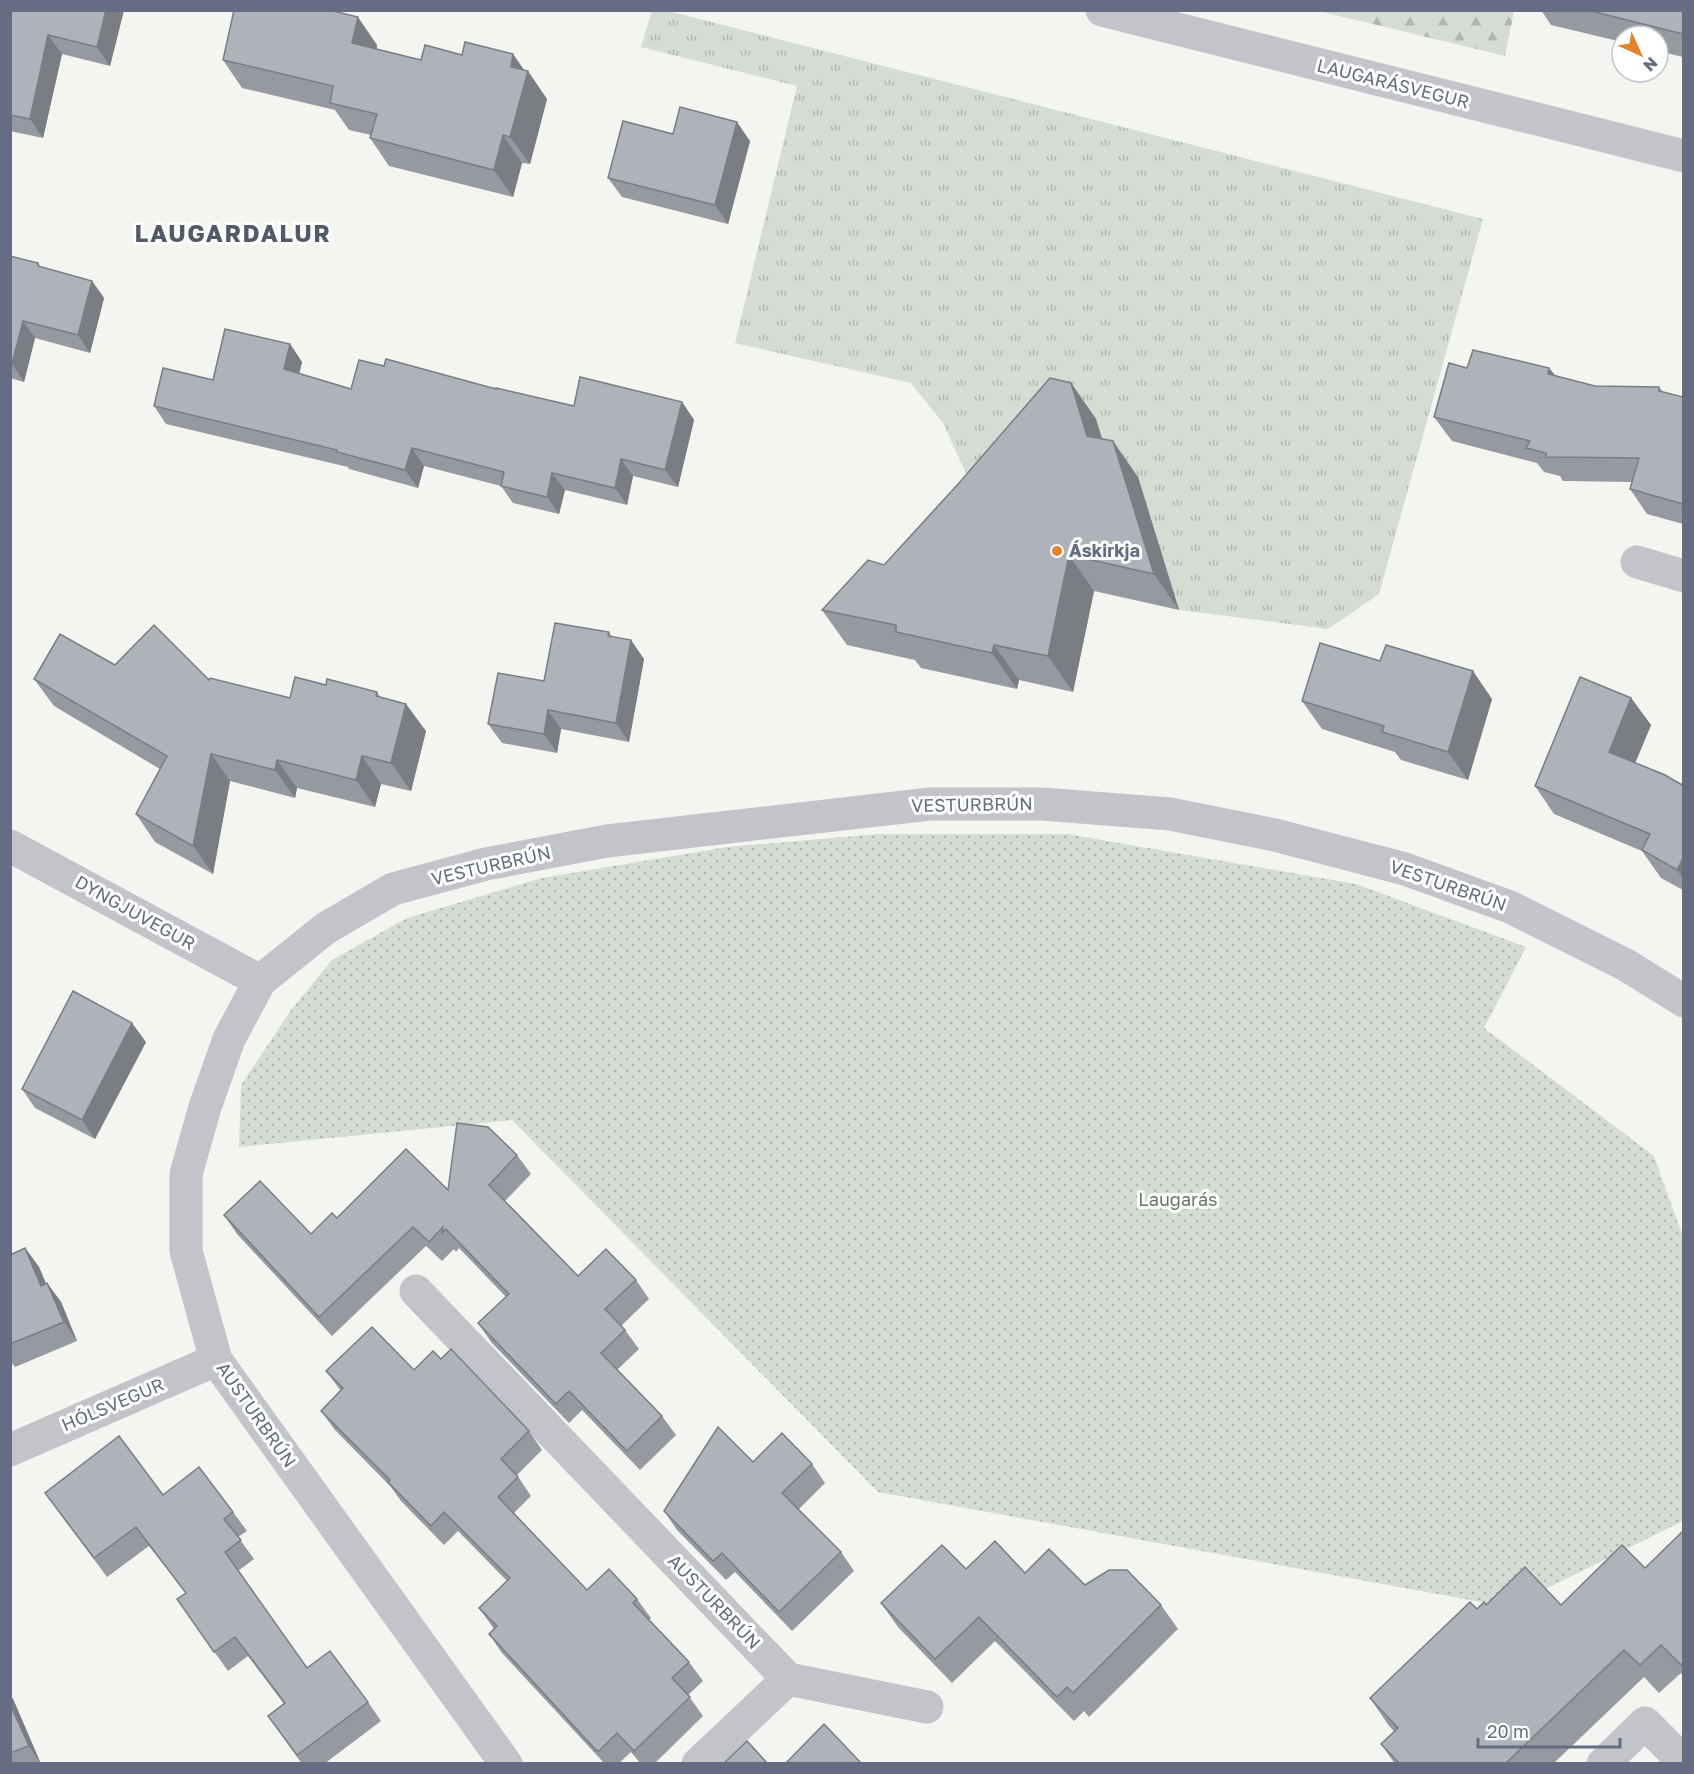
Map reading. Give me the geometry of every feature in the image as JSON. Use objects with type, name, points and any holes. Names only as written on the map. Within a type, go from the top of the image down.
[{"type":"street","name":"LAUGARÁSVEGUR","points":[[1102,10],[1683,156]]},
{"type":"street","points":[[1637,562],[1683,576]]},
{"type":"street","name":"VESTURBRÚN","points":[[260,981],[326,928],[393,889],[486,864],[607,841],[930,804],[1042,804],[1170,814],[1275,835],[1405,869],[1510,907],[1626,965],[1683,1000]]},
{"type":"street","name":"DYNGJUVEGUR","points":[[10,846],[260,981]]},
{"type":"street","name":"AUSTURBRÚN","points":[[260,981],[229,1039],[205,1107],[186,1174],[186,1251],[216,1360],[506,1764]]},
{"type":"street","name":"AUSTURBRÚN","points":[[416,1291],[788,1679]]},
{"type":"street","name":"HÓLSVEGUR","points":[[10,1450],[216,1360]]},
{"type":"street","points":[[698,1764],[788,1679],[927,1707]]},
{"type":"street","points":[[1603,1764],[1645,1723],[1683,1762]]},
{"type":"green space","points":[[652,11],[668,11],[1483,219],[1379,594],[1328,629],[1179,610],[1138,477],[1112,471],[978,500],[943,423],[911,383],[735,343],[797,86],[641,47]]},
{"type":"green space","points":[[1319,11],[1514,11],[1505,56]]},
{"type":"green space","name":"Laugarás","points":[[879,834],[1067,834],[1356,884],[1526,947],[1484,1028],[1654,1156],[1683,1237],[1683,1521],[1509,1607],[878,1492],[512,1120],[239,1147],[241,1085],[291,1010],[332,960],[407,918],[542,878],[727,847]]},
{"type":"building","points":[[10,10],[106,10],[97,47],[48,35],[30,119],[10,115]]},
{"type":"building","points":[[234,10],[329,10],[358,17],[352,43],[421,60],[425,45],[462,55],[465,42],[513,54],[511,67],[528,71],[510,137],[503,135],[494,170],[370,138],[377,114],[330,103],[333,86],[223,60]]},
{"type":"building","points":[[1587,10],[1683,10],[1683,34],[1670,31],[1670,24],[1643,24]]},
{"type":"building","points":[[680,107],[737,122],[715,205],[608,178],[623,121],[673,134]]},
{"type":"building","points":[[10,256],[92,281],[78,335],[23,321],[12,364],[10,364]]},
{"type":"building","points":[[225,329],[290,344],[284,369],[351,389],[359,360],[384,366],[386,359],[496,389],[574,406],[580,377],[682,402],[665,470],[621,459],[615,488],[552,473],[547,497],[501,486],[504,472],[412,448],[405,470],[337,452],[337,450],[154,406],[163,368],[213,380]]},
{"type":"building","points":[[1473,350],[1549,368],[1548,374],[1595,386],[1659,387],[1659,391],[1683,397],[1683,504],[1630,489],[1639,458],[1546,457],[1546,453],[1526,448],[1530,441],[1434,417],[1449,363],[1467,368]]},
{"type":"building","name":"Áskirkja","points":[[1050,378],[1071,383],[1087,436],[1113,441],[1154,574],[1069,555],[1048,656],[994,645],[992,653],[896,632],[896,625],[822,610],[868,560],[884,565]]},
{"type":"building","points":[[555,623],[609,632],[608,636],[631,640],[616,723],[548,710],[544,734],[488,724],[498,673],[544,681]]},
{"type":"building","points":[[154,625],[209,680],[210,678],[290,698],[295,677],[326,685],[327,679],[377,692],[376,696],[406,704],[391,763],[362,756],[356,780],[277,760],[275,770],[211,754],[193,846],[136,814],[167,756],[34,679],[60,634],[115,665]]},
{"type":"building","points":[[1320,643],[1380,661],[1386,645],[1473,671],[1448,752],[1382,732],[1384,726],[1302,701]]},
{"type":"building","points":[[1580,677],[1631,698],[1609,752],[1665,775],[1682,785],[1683,781],[1683,861],[1677,870],[1642,850],[1650,834],[1535,786]]},
{"type":"building","points":[[73,991],[132,1023],[82,1120],[22,1089]]},
{"type":"building","points":[[457,1123],[488,1127],[517,1155],[489,1185],[578,1276],[606,1249],[636,1280],[605,1309],[625,1330],[601,1353],[662,1416],[627,1451],[569,1391],[556,1404],[478,1323],[509,1294],[446,1229],[442,1233],[443,1227],[429,1242],[413,1227],[319,1317],[224,1215],[260,1181],[311,1234],[332,1213],[337,1218],[406,1149],[448,1190]]},
{"type":"building","points":[[25,1248],[41,1286],[47,1283],[64,1322],[10,1344],[10,1255]]},
{"type":"building","points":[[372,1327],[414,1370],[433,1351],[441,1359],[451,1349],[529,1431],[501,1459],[518,1477],[498,1497],[587,1590],[609,1569],[637,1599],[633,1603],[689,1662],[672,1678],[690,1697],[634,1751],[617,1733],[599,1751],[596,1750],[489,1634],[497,1626],[479,1608],[510,1578],[444,1512],[431,1526],[388,1482],[390,1480],[321,1411],[343,1388],[326,1371]]},
{"type":"building","points":[[718,1427],[753,1462],[782,1433],[812,1464],[782,1493],[841,1552],[779,1612],[722,1553],[713,1561],[664,1511]]},
{"type":"building","points":[[119,1436],[163,1495],[199,1467],[233,1512],[224,1519],[241,1540],[225,1552],[307,1668],[330,1651],[368,1702],[297,1755],[268,1716],[285,1703],[235,1637],[214,1652],[177,1599],[186,1593],[136,1527],[94,1558],[45,1493]]},
{"type":"building","points":[[1683,1531],[1683,1663],[1681,1665],[1661,1645],[1640,1665],[1624,1650],[1505,1764],[1400,1764],[1381,1744],[1398,1728],[1370,1698],[1470,1602],[1477,1609],[1484,1602],[1486,1605],[1525,1567],[1561,1605],[1622,1545],[1645,1568]]},
{"type":"building","points":[[995,1541],[1025,1573],[1049,1549],[1085,1585],[1109,1570],[1127,1570],[1161,1605],[1073,1693],[1067,1687],[1057,1697],[979,1617],[935,1659],[881,1603],[942,1545],[966,1569]]},
{"type":"building","points":[[10,1704],[29,1746],[10,1753]]},
{"type":"building","points":[[824,1724],[862,1764],[785,1764]]},
{"type":"building","points":[[747,1741],[768,1764],[723,1764]]},
{"type":"place","name":"Áskirkja","points":[[1057,551]]},
{"type":"district","name":"LAUGARDALUR","points":[[233,234]]}]
